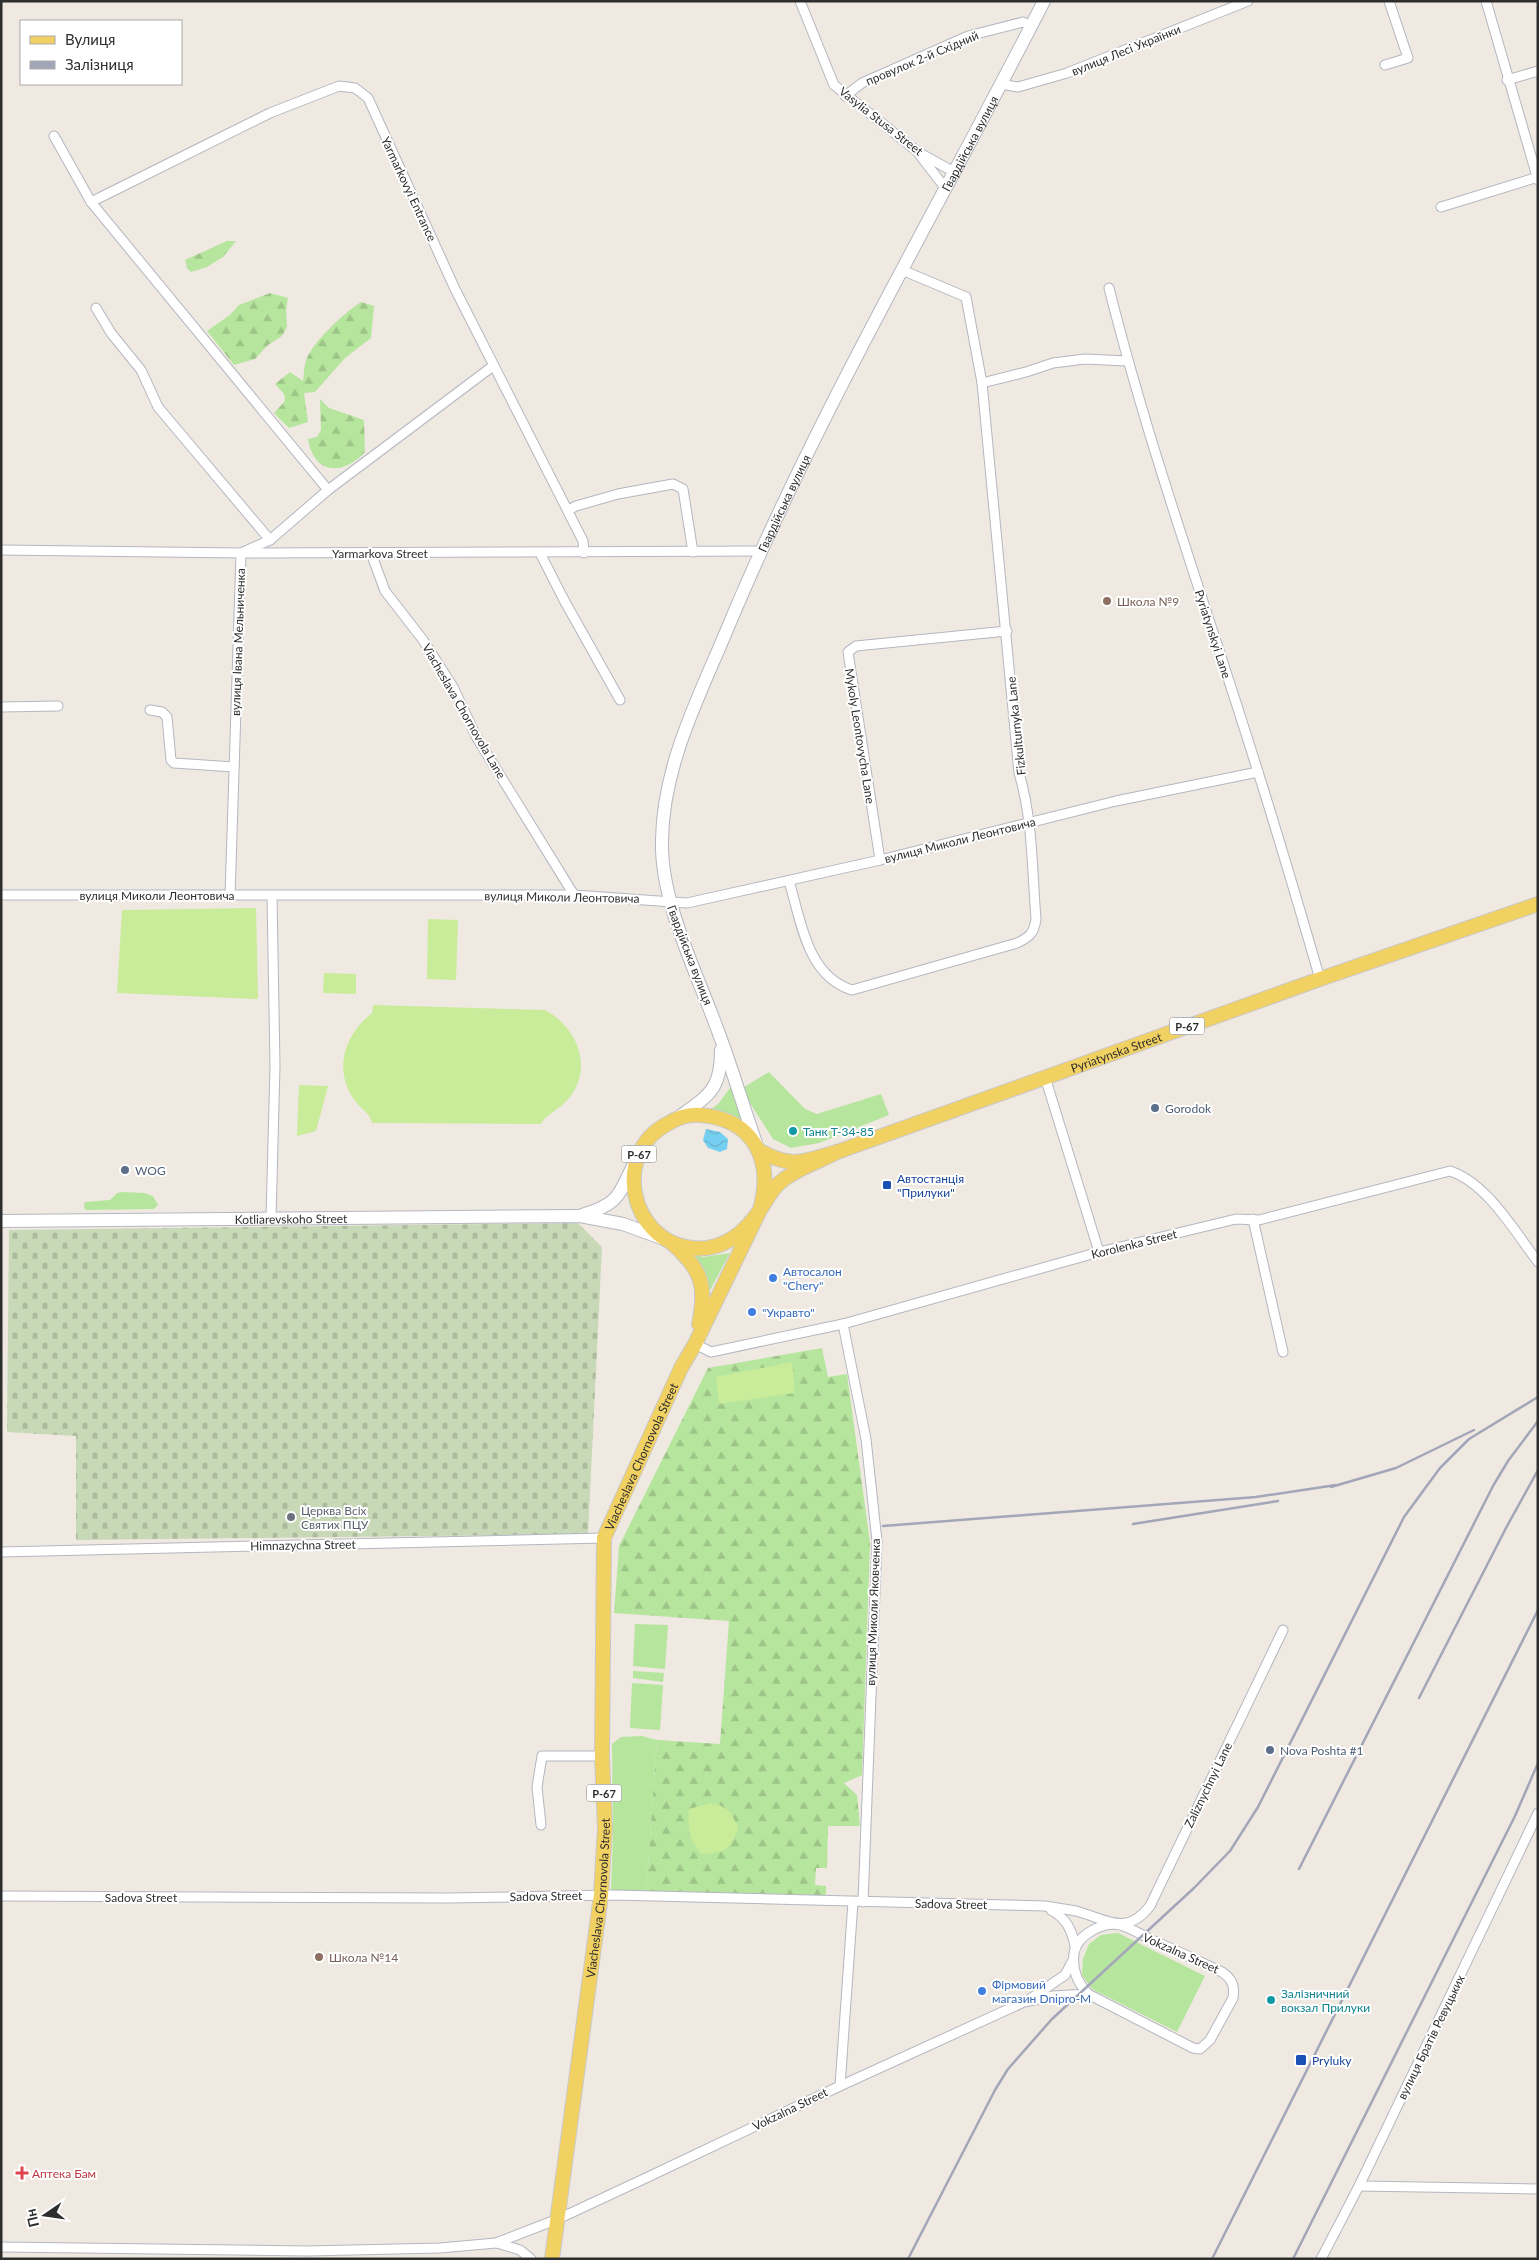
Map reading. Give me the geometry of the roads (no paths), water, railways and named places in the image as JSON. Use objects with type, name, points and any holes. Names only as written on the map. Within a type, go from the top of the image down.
[{"type":"main road","name":"Гвардійська вулиця","points":[[758,1150],[720,1035],[669,901],[661,843],[665,803],[673,764],[760,551],[803,460],[1044,1]]},
{"type":"main road","name":"Pyriatynska Street","points":[[837,1152],[1045,1076],[1538,904]]},
{"type":"main road","points":[[677,1118],[702,1100],[716,1086],[721,1069],[720,1035]]},
{"type":"main road","name":"Р-67","points":[[695,1115],[714,1116],[732,1123],[747,1135],[758,1150],[765,1169],[766,1190],[760,1210],[695,1344],[702,1307],[702,1288],[698,1272],[690,1260],[671,1242],[654,1231],[642,1216],[635,1198],[633,1178],[636,1159],[646,1142],[660,1128],[677,1118],[695,1115]]},
{"type":"main road","name":"Р-67","points":[[758,1150],[785,1163],[799,1163],[837,1152]]},
{"type":"main road","name":"Р-67","points":[[671,1242],[691,1248],[712,1247],[732,1240],[748,1227],[774,1188],[783,1179],[837,1152]]},
{"type":"main road","points":[[580,1216],[604,1208],[616,1200],[636,1159]]},
{"type":"main road","name":"Kotliarevskoho Street","points":[[1,1221],[580,1216]]},
{"type":"main road","points":[[580,1216],[622,1224],[671,1242]]},
{"type":"main road","name":"Viacheslava Chornovola Street","points":[[552,2259],[601,1895],[605,1828],[602,1756],[604,1538],[681,1368],[695,1344]]},
{"type":"street","name":"Vasylia Stusa Street","points":[[800,1],[834,85],[845,96],[918,152],[954,172]]},
{"type":"street","name":"вулиця Лесі Українки","points":[[1001,84],[1018,87],[1067,73],[1248,1]]},
{"type":"street","points":[[1385,65],[1408,58],[1389,1]]},
{"type":"street","points":[[1442,207],[1537,178],[1507,80],[1486,1]]},
{"type":"street","name":"провулок 2-й Східний","points":[[845,96],[862,83],[968,36],[1023,22],[1031,26]]},
{"type":"street","points":[[1507,80],[1538,71]]},
{"type":"street","name":"Yarmarkovyi Entrance","points":[[91,202],[270,113],[339,86],[355,88],[368,98],[455,289],[584,541],[584,553]]},
{"type":"street","points":[[54,136],[91,202],[328,490]]},
{"type":"street","points":[[918,152],[946,190]]},
{"type":"street","name":"Fizkulturnyka Lane","points":[[789,881],[812,956],[823,972],[840,986],[852,990],[1007,946],[1030,937],[1034,930],[1036,919],[1029,823],[1020,773],[982,383],[966,297],[902,270]]},
{"type":"street","name":"Pyriatynskyi Lane","points":[[1109,288],[1127,360],[1258,772],[1320,979]]},
{"type":"street","points":[[96,308],[111,333],[141,370],[158,407],[270,540]]},
{"type":"street","points":[[982,383],[1053,363],[1085,359],[1127,360]]},
{"type":"street","name":"вулиця Івана Мельниченка","points":[[230,896],[241,553],[270,540],[328,490],[493,366]]},
{"type":"street","points":[[568,510],[618,494],[673,484],[683,489],[694,552]]},
{"type":"street","points":[[1,546],[1,560]]},
{"type":"street","name":"Yarmarkova Street","points":[[1,550],[241,553],[760,551]]},
{"type":"street","points":[[540,552],[564,600],[620,700]]},
{"type":"street","name":"Viacheslava Chornovola Lane","points":[[371,553],[385,591],[423,640],[443,671],[477,738],[574,895]]},
{"type":"street","name":"Mykoly Leontovycha Lane","points":[[880,860],[848,652],[856,646],[1007,631]]},
{"type":"street","points":[[1,707],[58,706]]},
{"type":"street","points":[[150,710],[162,712],[167,717],[171,760],[174,763],[234,766]]},
{"type":"street","name":"вулиця Миколи Леонтовича","points":[[1,895],[574,895],[687,903],[880,860],[1116,801],[1258,772]]},
{"type":"street","points":[[271,1219],[275,1066],[272,896]]},
{"type":"street","points":[[1045,1076],[1099,1252]]},
{"type":"street","name":"Korolenka Street","points":[[695,1344],[710,1352],[842,1324],[1099,1252],[1236,1218],[1259,1220],[1450,1171],[1471,1180],[1484,1193],[1538,1262]]},
{"type":"street","points":[[1253,1219],[1283,1352]]},
{"type":"street","name":"вулиця Миколи Яковченка","points":[[840,2086],[858,1902],[877,1541],[866,1439],[842,1324]]},
{"type":"street","name":"Himnazychna Street","points":[[1,1552],[604,1538]]},
{"type":"street","name":"Zaliznychnyi Lane","points":[[1118,1925],[1143,1915],[1150,1906],[1283,1630]]},
{"type":"street","points":[[541,1824],[537,1787],[542,1756],[602,1756]]},
{"type":"street","name":"вулиця Братів Ревуцьких","points":[[1321,2259],[1359,2186],[1538,1813]]},
{"type":"street","name":"Sadova Street","points":[[1,1896],[449,1898],[601,1895],[1045,1906],[1076,1911],[1118,1925]]},
{"type":"street","points":[[1045,1906],[1060,1914],[1067,1923],[1072,1931],[1076,1946]]},
{"type":"street","points":[[1024,2002],[1065,1976],[1073,1960],[1076,1946],[1084,1936],[1098,1928],[1118,1925]]},
{"type":"street","name":"Vokzalna Street","points":[[1,2247],[308,2251],[440,2248],[496,2243],[558,2218],[1024,2002],[1052,1996],[1088,1994],[1194,2048],[1200,2049],[1210,2040],[1233,1998],[1233,1983],[1230,1977],[1118,1925]]},
{"type":"street","points":[[1073,1960],[1078,1983],[1088,1994]]},
{"type":"street","points":[[1359,2186],[1538,2189]]},
{"type":"street","name":"Vokzalna Street","points":[[496,2243],[520,2250],[531,2259]]},
{"type":"water","points":[[706,1129],[720,1132],[728,1139],[727,1149],[720,1152],[708,1148],[703,1140]]},
{"type":"railway","points":[[908,2259],[995,2090],[1008,2069],[1052,2019],[1194,1888],[1230,1851],[1258,1807],[1404,1517],[1440,1468],[1469,1439],[1538,1397]]},
{"type":"railway","points":[[1299,1869],[1493,1486],[1508,1461],[1538,1421]]},
{"type":"railway","points":[[1331,1487],[1396,1468],[1474,1430]]},
{"type":"railway","points":[[1419,1698],[1506,1528],[1538,1470]]},
{"type":"railway","points":[[883,1526],[1256,1497],[1336,1485]]},
{"type":"railway","points":[[1133,1524],[1278,1501]]},
{"type":"railway","points":[[1212,2259],[1538,1610]]},
{"type":"railway","points":[[1293,2259],[1515,1816],[1538,1763]]},
{"type":"place","name":"Школа №9","points":[[1107,601]]},
{"type":"place","name":"Gorodok","points":[[1155,1108]]},
{"type":"place","name":"Танк Т-34-85","points":[[793,1131]]},
{"type":"place","name":"WOG","points":[[125,1170]]},
{"type":"place","name":"Автостанція \"Прилуки\"","points":[[887,1185]]},
{"type":"place","name":"Автосалон \"Chery\"","points":[[773,1278]]},
{"type":"place","name":"\"Укравто\"","points":[[752,1312]]},
{"type":"place","name":"Церква Всіх Святих ПЦУ","points":[[291,1517]]},
{"type":"place","name":"Nova Poshta #1","points":[[1270,1750]]},
{"type":"place","name":"Школа №14","points":[[319,1957]]},
{"type":"place","name":"Фірмовий магазин Dnipro-M","points":[[982,1991]]},
{"type":"place","name":"Залізничний вокзал Прилуки","points":[[1271,2000]]},
{"type":"place","name":"Pryluky","points":[[1301,2060]]},
{"type":"place","name":"Аптека Бам","points":[[22,2173]]}]
